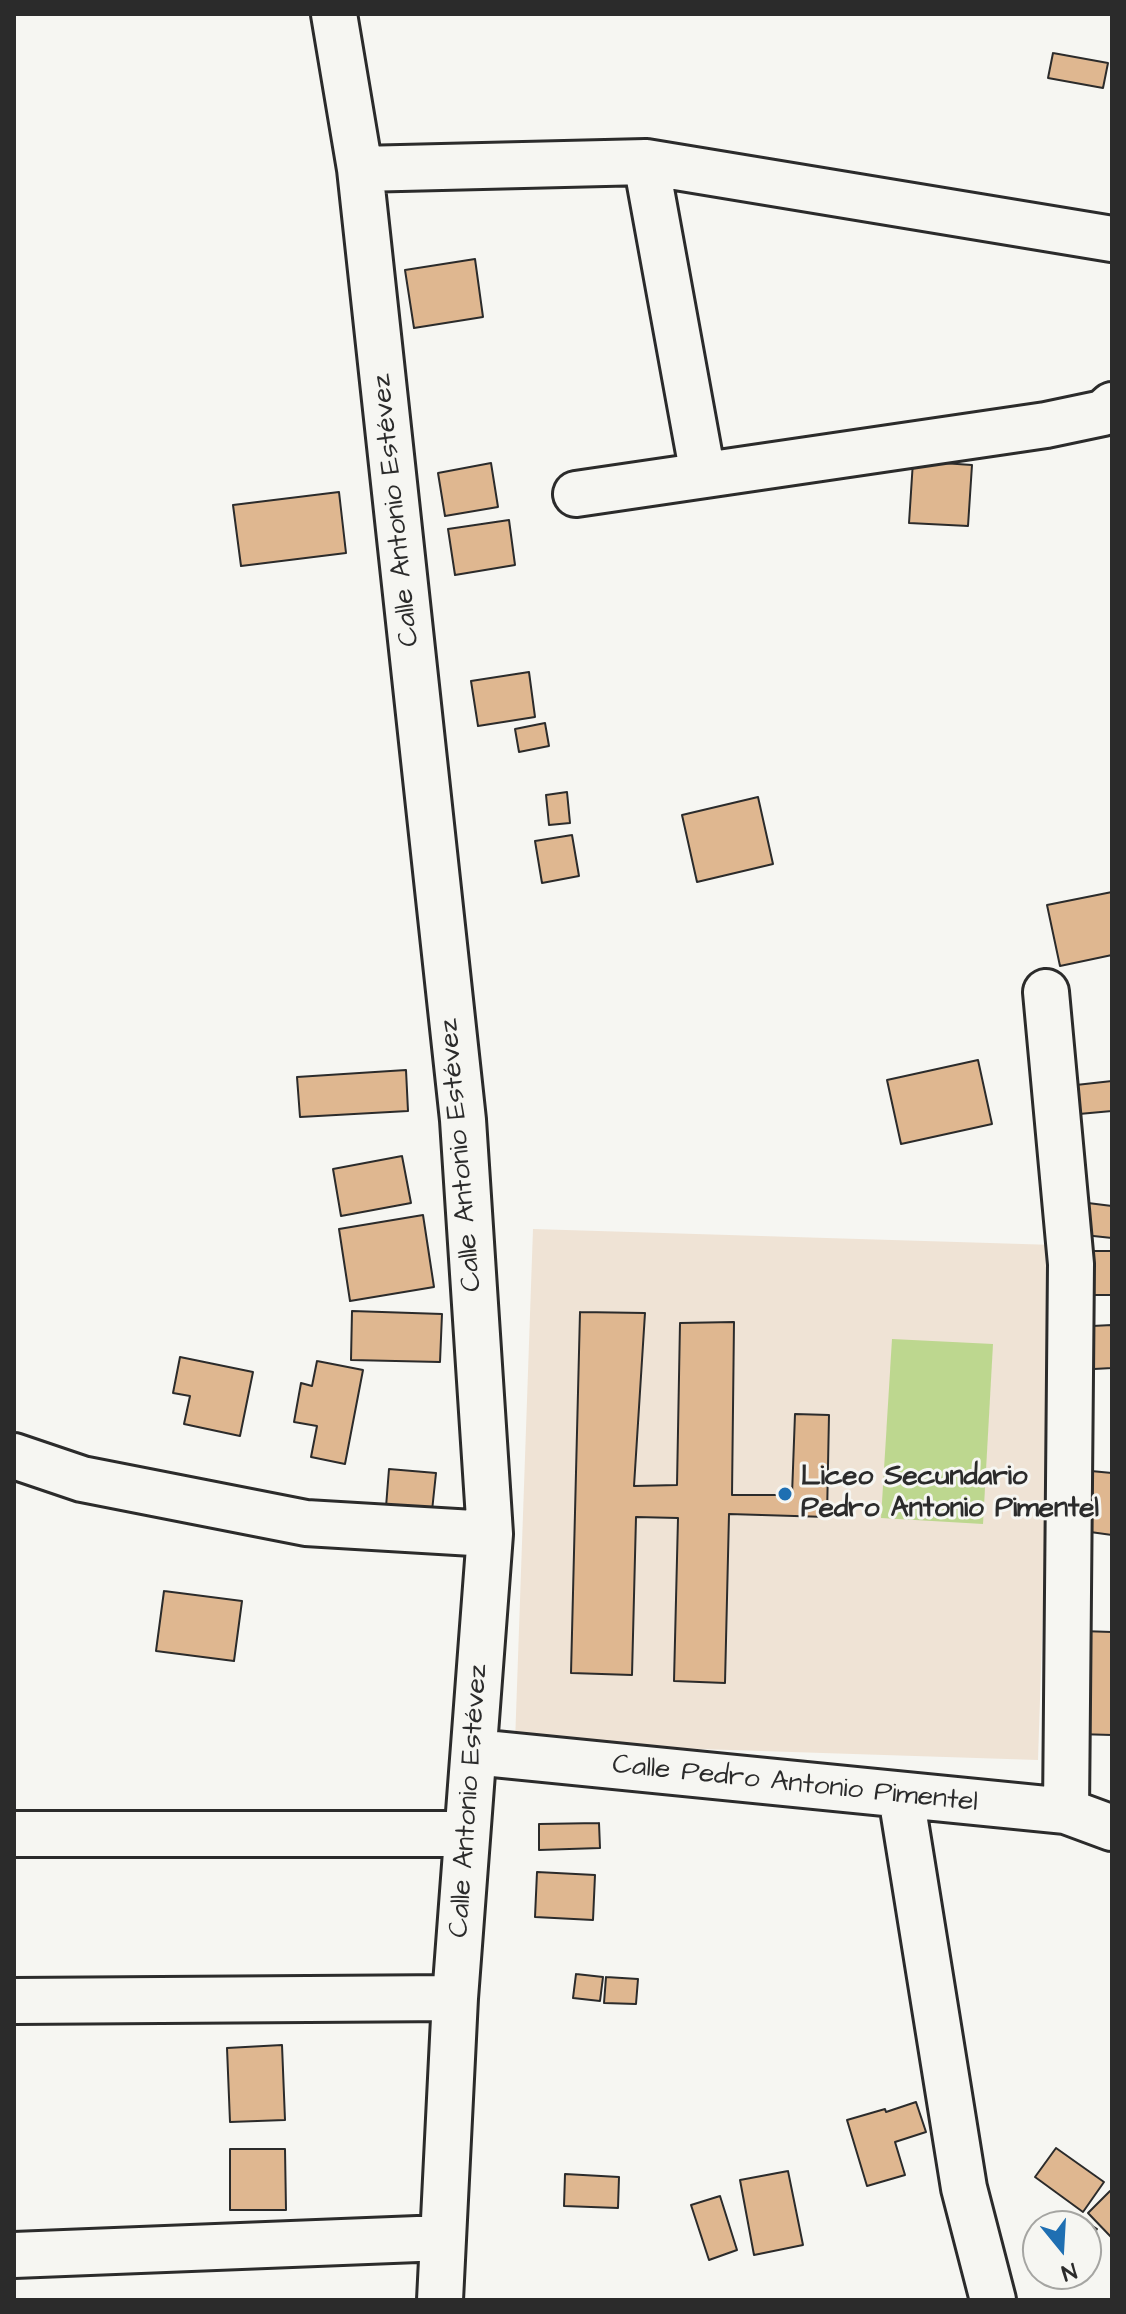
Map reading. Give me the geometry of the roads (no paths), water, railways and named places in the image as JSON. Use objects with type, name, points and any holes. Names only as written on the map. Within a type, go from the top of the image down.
[{"type":"street","name":"Calle Antonio Estévez","points":[[334,14],[360,169],[463,1120],[490,1534],[455,1998],[440,2300]]},
{"type":"street","points":[[360,169],[646,162],[1112,239]]},
{"type":"street","points":[[646,162],[703,475]]},
{"type":"street","points":[[576,494],[1046,425],[1103,413],[1112,405]]},
{"type":"street","points":[[1046,992],[1071,1264],[1066,1811]]},
{"type":"street","points":[[14,1456],[82,1479],[306,1523],[490,1534]]},
{"type":"street","name":"Calle Pedro Antonio Pimentel","points":[[474,1752],[1066,1811],[1112,1828]]},
{"type":"street","points":[[901,1796],[964,2188],[993,2300]]},
{"type":"street","points":[[14,1834],[467,1834]]},
{"type":"street","points":[[14,2001],[455,1998]]},
{"type":"street","points":[[14,2255],[443,2238]]},
{"type":"place","name":"Liceo Secundario Pedro Antonio Pimentel","points":[[785,1494]]}]
